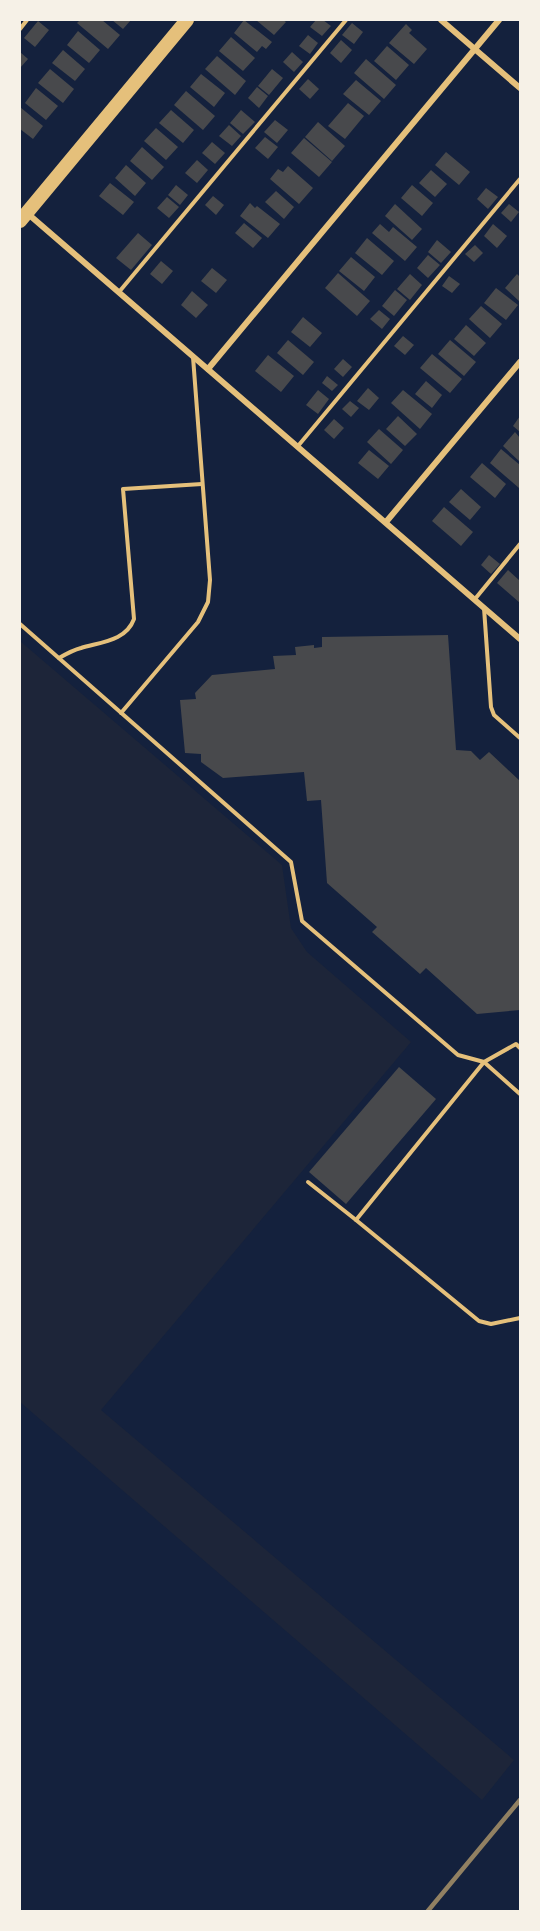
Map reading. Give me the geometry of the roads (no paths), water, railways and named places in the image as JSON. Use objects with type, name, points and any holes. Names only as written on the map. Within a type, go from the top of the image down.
[{"type":"main road","points":[[22,213],[188,20]]},
{"type":"street","points":[[441,20],[520,88]]},
{"type":"street","points":[[208,369],[499,20]]},
{"type":"street","points":[[22,213],[119,292],[520,639]]},
{"type":"street","points":[[386,522],[520,362]]},
{"type":"lane","points":[[20,29],[27,20]]},
{"type":"lane","points":[[119,292],[346,20]]},
{"type":"lane","points":[[298,446],[520,179]]},
{"type":"lane","points":[[121,713],[198,622],[208,602],[210,580],[193,356]]},
{"type":"lane","points":[[58,658],[78,648],[125,634],[131,627],[134,619],[123,489],[202,484]]},
{"type":"lane","points":[[475,599],[520,544]]},
{"type":"lane","points":[[484,607],[491,707],[494,715],[520,738]]},
{"type":"lane","points":[[20,624],[291,862],[302,921],[458,1055],[484,1062],[520,1094]]},
{"type":"lane","points":[[356,1220],[484,1062],[516,1044],[520,1048]]},
{"type":"lane","points":[[308,1182],[479,1322],[491,1324],[520,1318]]},
{"type":"railway","points":[[427,1912],[520,1800]]}]
